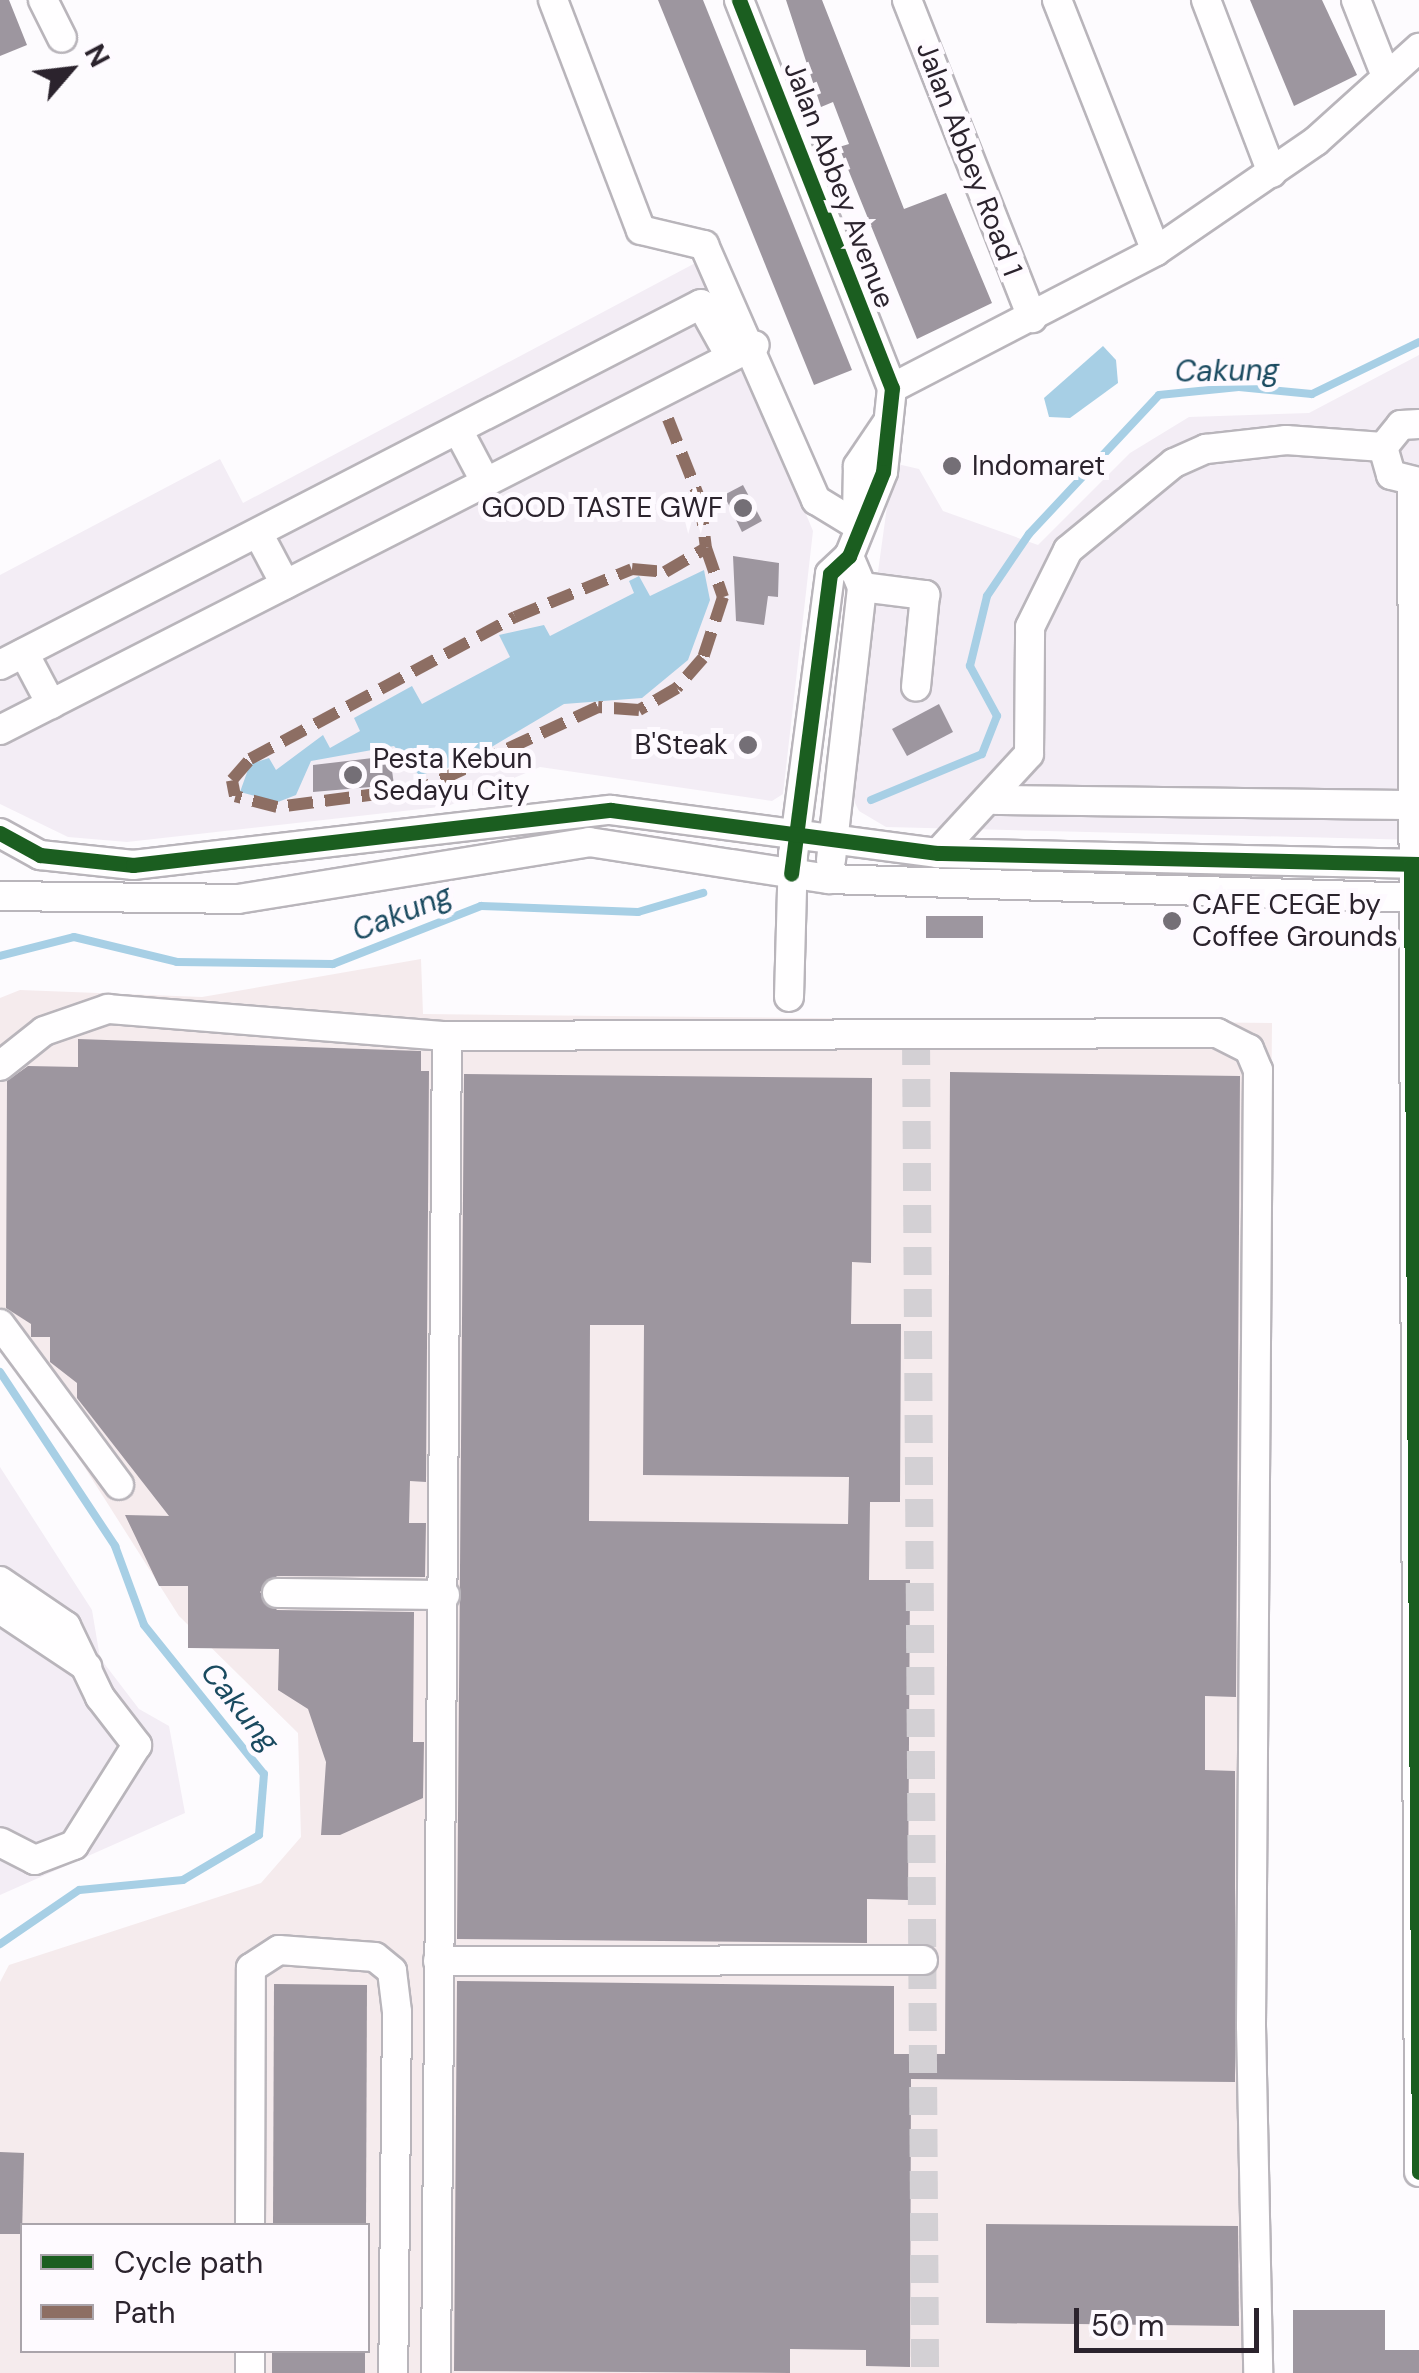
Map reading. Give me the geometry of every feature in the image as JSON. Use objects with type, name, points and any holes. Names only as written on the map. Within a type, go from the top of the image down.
[{"type":"street","points":[[43,0],[62,38]]},
{"type":"street","points":[[553,0],[641,230],[704,245],[742,351],[816,500],[857,525]]},
{"type":"street","name":"Jalan Abbey Avenue","points":[[739,0],[892,388]]},
{"type":"street","name":"Jalan Abbey Road 1","points":[[907,0],[1032,318]]},
{"type":"street","points":[[1057,0],[1156,250]]},
{"type":"street","points":[[1206,0],[1272,173]]},
{"type":"street","points":[[1356,0],[1386,76]]},
{"type":"street","points":[[789,997],[791,873],[830,574],[848,556],[857,525],[883,472],[892,388],[1156,250],[1272,173],[1419,48]]},
{"type":"street","points":[[51,704],[12,659],[702,304],[742,351]]},
{"type":"street","points":[[0,730],[742,351]]},
{"type":"street","points":[[1383,447],[1401,425],[1419,424]]},
{"type":"street","points":[[458,430],[485,481]]},
{"type":"street","points":[[1029,800],[1038,598],[1068,550],[1111,512],[1206,450],[1286,440],[1383,447]]},
{"type":"street","points":[[1383,447],[1391,475],[1416,483],[1410,805],[1416,898],[1419,2172]]},
{"type":"street","points":[[258,533],[285,584]]},
{"type":"street","points":[[829,879],[862,587],[848,556]]},
{"type":"street","points":[[862,587],[925,595],[916,686]]},
{"type":"street","points":[[938,853],[995,800],[1029,754]]},
{"type":"street","points":[[995,800],[1410,805]]},
{"type":"street","points":[[0,833],[40,855],[133,866],[611,810],[833,846],[938,853],[1415,864]]},
{"type":"street","points":[[0,896],[238,899],[589,842],[829,879],[1416,898]]},
{"type":"street","points":[[0,1066],[44,1032],[108,1010],[446,1036],[1218,1034],[1250,1049],[1258,1070],[1251,2026],[1258,2373]]},
{"type":"street","points":[[436,2373],[445,1595],[446,1036]]},
{"type":"street","points":[[0,1324],[119,1485]]},
{"type":"street","points":[[0,1581],[62,1622],[136,1752],[67,1850],[26,1859],[0,1842]]},
{"type":"street","points":[[277,1593],[445,1595]]},
{"type":"street","points":[[0,1609],[87,1667]]},
{"type":"street","points":[[250,2223],[251,1968],[278,1950],[375,1957],[392,1971],[396,2012],[393,2373]]},
{"type":"street","points":[[438,1961],[922,1960]]},
{"type":"shaded area","points":[[701,260],[813,531],[783,794],[772,801],[540,767],[448,806],[127,842],[68,837],[0,804],[0,575],[220,459],[243,503]]},
{"type":"shaded area","points":[[1419,355],[1419,840],[886,827],[859,811],[848,789],[893,463],[919,469],[943,511],[1038,545],[1130,453],[1189,417],[1309,413]]},
{"type":"shaded area","points":[[421,959],[423,1014],[1272,1023],[1260,2373],[0,2373],[0,1982],[9,1965],[261,1883],[301,1837],[298,1733],[179,1616],[0,1334],[0,998],[20,990],[202,997]]},
{"type":"shaded area","points":[[0,1467],[92,1610],[100,1658],[139,1709],[169,1726],[185,1813],[0,1895]]},
{"type":"water","points":[[1103,346],[1116,360],[1118,383],[1070,418],[1049,417],[1044,398]]},
{"type":"water","points":[[704,570],[710,600],[688,660],[642,698],[564,704],[463,764],[419,775],[394,746],[311,761],[296,795],[278,802],[240,792],[250,764],[269,758],[276,770],[323,735],[330,748],[360,731],[354,718],[412,686],[422,704],[510,657],[499,635],[544,625],[550,636],[634,593],[629,581],[639,576],[650,596]]},
{"type":"building","points":[[0,0],[9,0],[27,45],[0,56]]},
{"type":"building","points":[[658,0],[703,0],[852,370],[814,385]]},
{"type":"building","points":[[786,0],[822,0],[904,209],[946,193],[992,303],[917,339],[839,147],[849,144],[833,102],[821,107]]},
{"type":"building","points":[[1250,0],[1322,0],[1357,75],[1294,106]]},
{"type":"building","name":"GOOD TASTE GWF","points":[[743,485],[762,521],[742,532],[724,495]]},
{"type":"building","points":[[733,556],[779,563],[778,597],[768,596],[764,625],[736,621]]},
{"type":"building","points":[[939,704],[953,732],[907,756],[892,729]]},
{"type":"building","name":"Pesta Kebun Sedayu City","points":[[390,756],[394,785],[313,792],[313,765]]},
{"type":"building","points":[[926,916],[983,916],[983,938],[926,938]]},
{"type":"building","points":[[78,1039],[421,1051],[421,1071],[429,1071],[426,1482],[410,1481],[409,1523],[426,1523],[425,1577],[277,1576],[260,1592],[277,1610],[414,1612],[413,1742],[424,1742],[423,1798],[340,1835],[321,1835],[326,1762],[308,1709],[278,1690],[279,1649],[188,1648],[188,1586],[159,1586],[125,1515],[169,1516],[77,1398],[77,1383],[50,1362],[50,1337],[31,1337],[31,1324],[6,1308],[7,1081],[28,1066],[78,1067]]},
{"type":"building","points":[[950,1072],[1240,1076],[1236,1697],[1205,1696],[1205,1770],[1235,1771],[1235,2082],[911,2079],[910,2367],[866,2366],[866,2350],[790,2349],[790,2373],[454,2371],[457,1981],[894,1986],[894,2054],[945,2054]]},
{"type":"building","points":[[464,1074],[872,1078],[871,1263],[852,1262],[851,1324],[901,1324],[900,1502],[870,1502],[869,1580],[910,1580],[908,1900],[867,1899],[867,1943],[457,1939]],"holes":[[[590,1325],[644,1325],[643,1475],[849,1477],[848,1524],[589,1521]]]},
{"type":"building","points":[[274,1984],[367,1985],[366,2223],[273,2223]]},
{"type":"building","points":[[0,2152],[24,2153],[20,2234],[0,2234]]},
{"type":"building","points":[[986,2224],[1238,2226],[1239,2326],[986,2323]]},
{"type":"building","points":[[1293,2310],[1385,2310],[1385,2350],[1419,2350],[1419,2373],[1293,2373]]},
{"type":"building","points":[[272,2353],[365,2353],[365,2373],[272,2373]]},
{"type":"waterway","name":"Cakung","points":[[871,800],[982,754],[997,716],[970,666],[987,596],[1029,534],[1159,395],[1239,387],[1312,394],[1419,342]]},
{"type":"waterway","name":"Cakung","points":[[0,956],[74,937],[177,962],[333,964],[481,906],[638,912],[703,893]]},
{"type":"waterway","name":"Cakung","points":[[0,1372],[115,1546],[144,1625],[264,1774],[259,1835],[183,1880],[79,1890],[0,1944]]},
{"type":"tunnel","points":[[916,1037],[925,2373]]},
{"type":"marked path","points":[[668,419],[700,500],[706,548]]},
{"type":"marked path","points":[[706,548],[723,597],[703,658],[677,688],[639,710],[598,707],[423,788],[277,807],[235,796],[232,780],[250,759],[515,617],[632,569],[665,572],[706,548]]},
{"type":"cycle path","points":[[739,0],[892,388],[883,472],[849,556],[830,574],[791,873]]},
{"type":"cycle path","points":[[0,833],[40,855],[133,865],[611,810],[938,853],[1419,864]]},
{"type":"cycle path","points":[[1411,864],[1419,2172]]},
{"type":"place","name":"Indomaret","points":[[952,466]]},
{"type":"place","name":"GOOD TASTE GWF","points":[[743,508]]},
{"type":"place","name":"B'Steak","points":[[748,745]]},
{"type":"place","name":"Pesta Kebun Sedayu City","points":[[353,775]]},
{"type":"place","name":"CAFE CEGE by Coffee Grounds","points":[[1172,921]]}]
